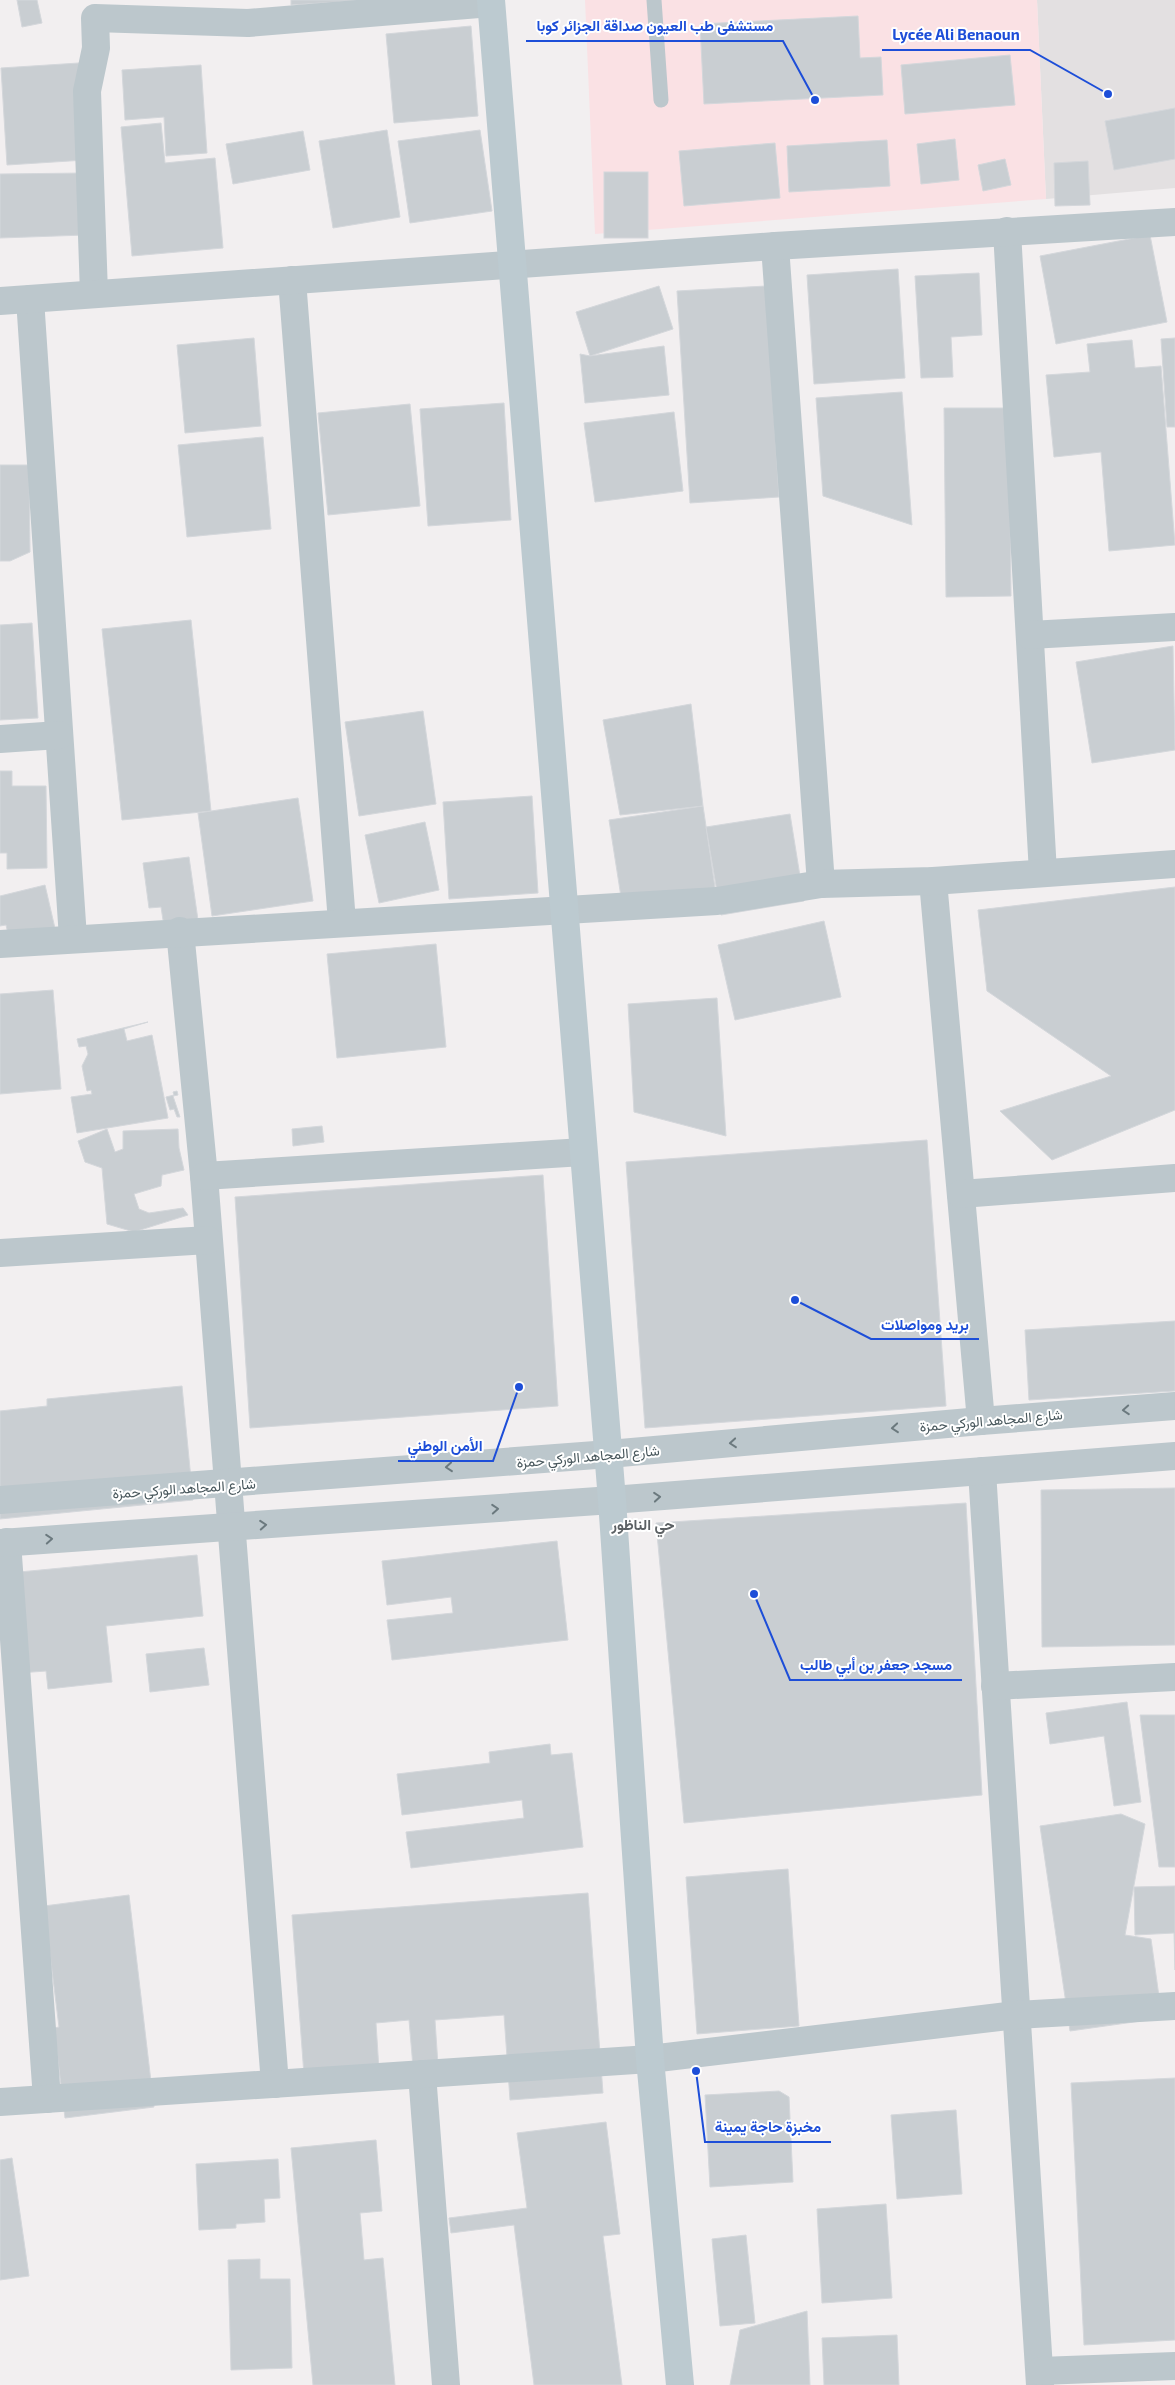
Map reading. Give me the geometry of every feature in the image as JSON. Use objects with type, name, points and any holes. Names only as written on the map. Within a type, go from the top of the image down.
[{"type":"street","points":[[94,294],[87,91],[96,48],[94,9],[248,23],[491,1],[609,1454],[650,2059],[680,2385]]},
{"type":"street","points":[[0,301],[775,246],[1175,222]]},
{"type":"street","points":[[1007,231],[1043,873]]},
{"type":"street","points":[[775,246],[821,884]]},
{"type":"street","points":[[292,280],[342,922]]},
{"type":"street","points":[[30,299],[73,938]]},
{"type":"street","points":[[1030,636],[1175,627]]},
{"type":"street","points":[[0,738],[59,734]]},
{"type":"street","points":[[0,944],[180,931],[717,901],[821,884],[934,881],[1175,864]]},
{"type":"street","points":[[934,881],[980,1421]]},
{"type":"street","points":[[180,931],[204,1176],[226,1485],[275,2084]]},
{"type":"street","points":[[204,1176],[583,1152]]},
{"type":"street","points":[[961,1194],[1175,1178]]},
{"type":"street","points":[[0,1253],[208,1240]]},
{"type":"street","name":"شارع المجاهد الوركي حمزة","points":[[0,1500],[226,1485],[1175,1406]]},
{"type":"street","points":[[47,2099],[3,1542],[612,1500],[1175,1456]]},
{"type":"street","points":[[982,1471],[1040,2378],[1175,2366]]},
{"type":"street","points":[[996,1686],[1175,1676]]},
{"type":"street","points":[[0,2102],[650,2059],[1016,2014],[1175,2006]]},
{"type":"street","points":[[422,2074],[446,2385]]},
{"type":"lane","points":[[654,0],[661,100]]},
{"type":"shaded area","points":[[585,0],[1037,0],[1046,199],[595,234]]},
{"type":"shaded area","points":[[1037,0],[1175,0],[1175,188],[1046,199]]},
{"type":"building","points":[[17,0],[37,0],[42,23],[22,27]]},
{"type":"building","points":[[291,0],[368,0],[291,5]]},
{"type":"building","points":[[858,16],[860,58],[881,57],[883,95],[704,104],[700,24]]},
{"type":"building","points":[[471,26],[478,116],[394,123],[386,34]]},
{"type":"building","points":[[1010,55],[1015,105],[905,114],[901,65]]},
{"type":"building","points":[[79,63],[85,160],[7,165],[1,68]]},
{"type":"building","points":[[201,65],[207,153],[166,156],[164,117],[125,120],[122,70]]},
{"type":"building","points":[[1175,108],[1175,159],[1114,170],[1105,121]]},
{"type":"building","points":[[161,123],[165,163],[215,158],[223,248],[132,256],[121,127]]},
{"type":"building","points":[[387,130],[400,217],[333,228],[319,141]]},
{"type":"building","points":[[480,130],[492,211],[410,223],[398,141]]},
{"type":"building","points":[[303,131],[310,170],[233,184],[226,144]]},
{"type":"building","points":[[955,139],[959,180],[921,184],[917,144]]},
{"type":"building","points":[[887,140],[890,186],[789,192],[787,146]]},
{"type":"building","points":[[775,143],[780,198],[684,206],[679,151]]},
{"type":"building","points":[[1005,159],[1011,185],[983,191],[978,165]]},
{"type":"building","points":[[1088,161],[1090,205],[1055,206],[1054,163]]},
{"type":"building","points":[[604,172],[648,172],[648,238],[604,238]]},
{"type":"building","points":[[83,173],[85,235],[0,238],[0,174]]},
{"type":"building","points":[[1150,235],[1167,322],[1056,344],[1040,256]]},
{"type":"building","points":[[898,269],[905,378],[814,384],[807,275]]},
{"type":"building","points":[[979,273],[982,335],[951,337],[953,377],[921,378],[915,276]]},
{"type":"building","points":[[659,286],[673,329],[590,356],[576,312]]},
{"type":"building","points":[[766,286],[779,497],[690,503],[677,291]]},
{"type":"building","points":[[254,338],[261,426],[185,433],[177,345]]},
{"type":"building","points":[[1175,338],[1175,427],[1167,427],[1161,339]]},
{"type":"building","points":[[1132,340],[1135,368],[1161,366],[1175,545],[1109,551],[1101,452],[1054,457],[1046,375],[1090,372],[1087,344]]},
{"type":"building","points":[[664,346],[669,395],[585,403],[580,354],[590,356]]},
{"type":"building","points":[[902,392],[912,525],[823,496],[816,398]]},
{"type":"building","points":[[504,403],[511,520],[428,526],[420,409]]},
{"type":"building","points":[[410,404],[420,506],[328,515],[318,413]]},
{"type":"building","points":[[944,408],[1009,408],[1011,596],[946,597]]},
{"type":"building","points":[[674,412],[683,491],[595,502],[584,423]]},
{"type":"building","points":[[263,437],[271,529],[187,537],[178,445]]},
{"type":"building","points":[[0,465],[29,465],[30,552],[10,561],[0,561]]},
{"type":"building","points":[[191,620],[211,811],[122,820],[102,629]]},
{"type":"building","points":[[32,623],[38,718],[0,720],[0,625]]},
{"type":"building","points":[[1173,646],[1175,750],[1092,763],[1076,662]]},
{"type":"building","points":[[691,704],[703,806],[620,815],[603,720]]},
{"type":"building","points":[[423,711],[436,804],[359,816],[345,722]]},
{"type":"building","points":[[0,771],[12,771],[12,786],[46,786],[47,868],[7,869],[7,853],[0,853]]},
{"type":"building","points":[[532,796],[538,893],[449,899],[443,802]]},
{"type":"building","points":[[298,798],[313,901],[212,916],[198,813]]},
{"type":"building","points":[[703,806],[717,901],[624,916],[609,820]]},
{"type":"building","points":[[790,814],[804,901],[721,915],[706,827]]},
{"type":"building","points":[[425,822],[439,890],[379,903],[365,835]]},
{"type":"building","points":[[189,857],[198,920],[177,924],[163,920],[161,907],[149,908],[143,863]]},
{"type":"building","points":[[45,885],[57,937],[11,947],[6,925],[0,926],[0,896]]},
{"type":"building","points":[[1175,887],[1175,1110],[1052,1160],[1000,1111],[1111,1076],[987,991],[978,910]]},
{"type":"building","points":[[824,921],[841,997],[735,1020],[718,945]]},
{"type":"building","points":[[436,944],[446,1047],[337,1058],[327,954]]},
{"type":"building","points":[[53,990],[61,1089],[0,1094],[0,994]]},
{"type":"building","points":[[717,998],[726,1136],[634,1112],[628,1004]]},
{"type":"building","points":[[148,1022],[124,1029],[127,1041],[152,1035],[168,1118],[77,1133],[71,1097],[92,1094],[91,1090],[87,1091],[82,1066],[88,1054],[86,1046],[79,1047],[77,1039]]},
{"type":"building","points":[[177,1091],[178,1095],[173,1096],[180,1117],[177,1117],[174,1109],[170,1110],[166,1097],[174,1095],[173,1092]]},
{"type":"building","points":[[322,1126],[324,1142],[293,1146],[292,1129]]},
{"type":"building","points":[[107,1129],[115,1152],[123,1149],[123,1131],[178,1129],[179,1148],[184,1170],[162,1175],[161,1186],[134,1194],[139,1209],[149,1213],[183,1208],[188,1215],[134,1232],[107,1224],[102,1168],[85,1162],[78,1141]]},
{"type":"building","points":[[927,1140],[946,1406],[645,1428],[626,1162]]},
{"type":"building","points":[[543,1175],[558,1406],[250,1428],[235,1197]]},
{"type":"building","points":[[1175,1321],[1175,1391],[1029,1400],[1025,1330]]},
{"type":"building","points":[[182,1386],[193,1500],[0,1519],[0,1411],[47,1406],[47,1399]]},
{"type":"building","points":[[1175,1488],[1175,1645],[1042,1647],[1041,1490]]},
{"type":"building","points":[[966,1503],[982,1795],[684,1823],[656,1523]]},
{"type":"building","points":[[557,1541],[568,1640],[392,1660],[387,1620],[453,1613],[451,1597],[387,1605],[382,1561]]},
{"type":"building","points":[[197,1555],[203,1616],[106,1626],[112,1682],[48,1689],[46,1671],[19,1673],[9,1573]]},
{"type":"building","points":[[204,1648],[209,1685],[150,1692],[146,1654]]},
{"type":"building","points":[[1127,1702],[1141,1802],[1114,1806],[1104,1736],[1050,1744],[1046,1713]]},
{"type":"building","points":[[1140,1715],[1175,1715],[1175,1867],[1159,1867]]},
{"type":"building","points":[[550,1744],[551,1755],[572,1753],[583,1847],[411,1868],[406,1832],[524,1818],[522,1800],[402,1815],[397,1774],[490,1763],[489,1752]]},
{"type":"building","points":[[1121,1814],[1145,1824],[1125,1935],[1151,1939],[1162,2018],[1070,2031],[1040,1826]]},
{"type":"building","points":[[788,1869],[799,2026],[697,2034],[686,1877]]},
{"type":"building","points":[[1175,1886],[1175,1970],[1174,1933],[1135,1935],[1134,1887]]},
{"type":"building","points":[[588,1893],[603,2093],[510,2100],[504,2015],[435,2020],[438,2065],[413,2067],[409,2020],[376,2023],[379,2070],[304,2075],[292,1915]]},
{"type":"building","points":[[129,1895],[154,2107],[65,2118],[54,2028],[59,2027],[44,1906]]},
{"type":"building","points":[[1175,2078],[1175,2340],[1084,2345],[1071,2083]]},
{"type":"building","points":[[779,2091],[789,2097],[793,2182],[710,2187],[705,2095]]},
{"type":"building","points":[[956,2110],[962,2194],[897,2199],[891,2115]]},
{"type":"building","points":[[606,2122],[620,2234],[603,2236],[622,2385],[534,2385],[514,2225],[451,2233],[449,2218],[527,2208],[517,2133]]},
{"type":"building","points":[[376,2140],[382,2211],[360,2213],[364,2260],[383,2258],[395,2385],[313,2385],[291,2148]]},
{"type":"building","points":[[12,2158],[29,2276],[0,2280],[0,2160]]},
{"type":"building","points":[[278,2159],[280,2198],[264,2199],[265,2222],[236,2224],[236,2228],[199,2230],[196,2164]]},
{"type":"building","points":[[886,2204],[892,2298],[822,2303],[817,2209]]},
{"type":"building","points":[[746,2235],[755,2323],[720,2326],[712,2239]]},
{"type":"building","points":[[260,2259],[260,2279],[290,2279],[292,2368],[231,2370],[228,2260]]},
{"type":"building","points":[[807,2311],[810,2385],[730,2385],[740,2330]]},
{"type":"building","points":[[897,2335],[899,2385],[824,2385],[822,2338]]},
{"type":"place","name":"Lycée Ali Benaoun","points":[[1108,94]]},
{"type":"place","name":"مستشفى طب العيون صداقة الجزائر كوبا","points":[[815,100]]},
{"type":"place","name":"بريد ومواصلات","points":[[795,1300]]},
{"type":"place","name":"الأمن الوطني","points":[[519,1387]]},
{"type":"place","name":"مسجد جعفر بن أبي طالب","points":[[754,1594]]},
{"type":"place","name":"مخبزة حاجة يمينة","points":[[696,2071]]},
{"type":"district","name":"حي الناظور","points":[[643,1524]]}]
